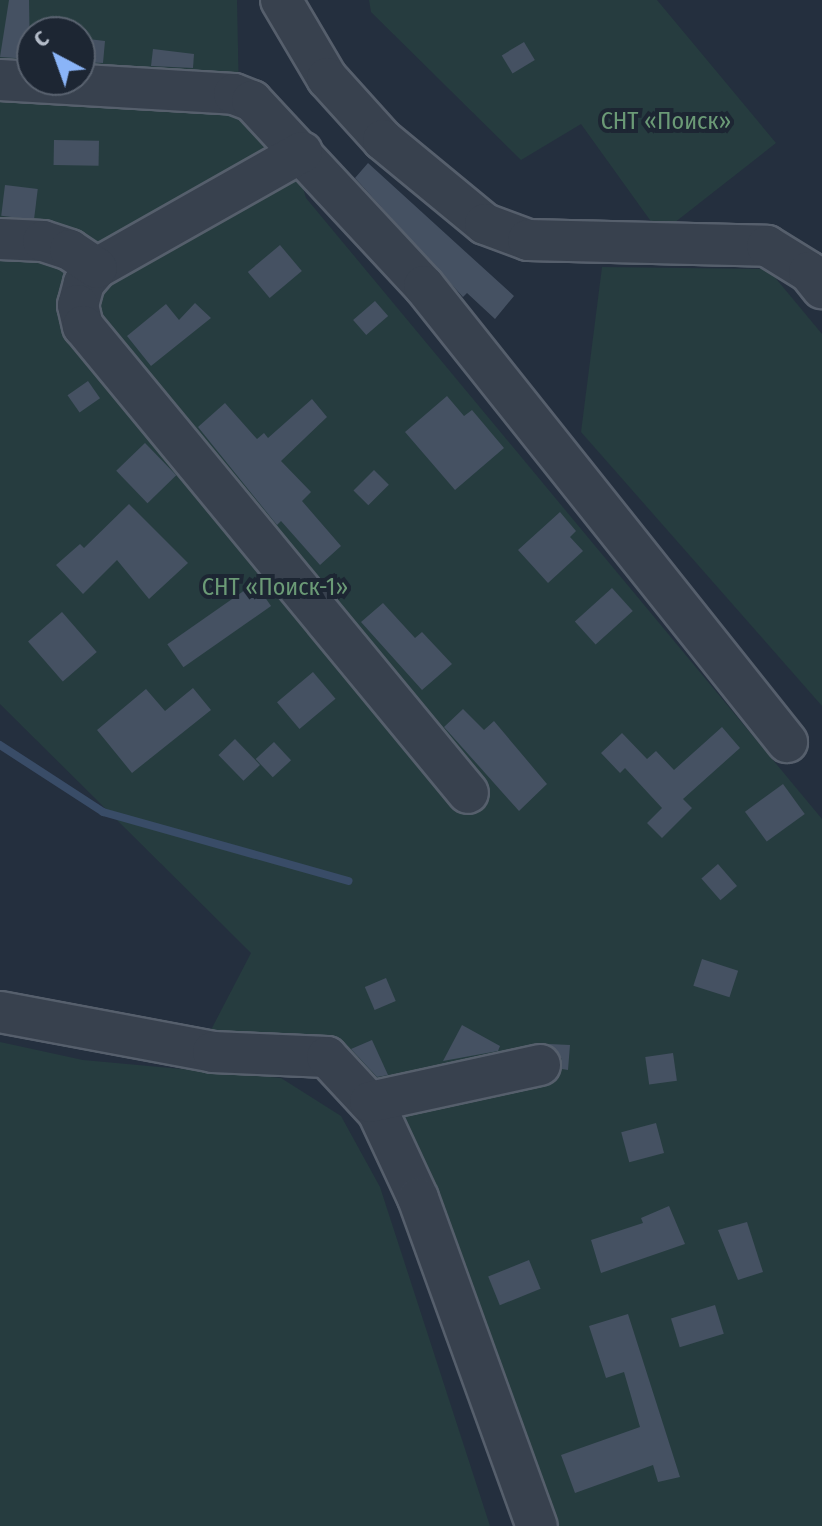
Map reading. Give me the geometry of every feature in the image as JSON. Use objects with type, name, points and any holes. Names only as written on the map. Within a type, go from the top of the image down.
[{"type":"street","points":[[281,0],[327,78],[374,130],[485,224],[528,240],[767,246],[809,272],[822,288]]},
{"type":"street","points":[[0,80],[234,94],[252,101],[424,286],[787,742]]},
{"type":"street","points":[[302,152],[97,268],[84,283],[78,305],[83,326],[468,793]]},
{"type":"street","points":[[0,239],[43,241],[70,250],[97,268]]},
{"type":"street","points":[[0,1012],[213,1052],[327,1057],[370,1102],[418,1198],[537,1526]]},
{"type":"street","points":[[370,1102],[540,1065]]},
{"type":"green space","name":"СНТ «Поиск-1»","points":[[0,0],[237,0],[239,99],[277,102],[306,198],[822,819],[822,1526],[557,1526],[418,1198],[325,1069],[200,1051],[251,953],[0,704]]},
{"type":"green space","name":"СНТ «Поиск»","points":[[369,0],[657,0],[776,143],[660,234],[581,124],[521,160],[371,12]]},
{"type":"green space","points":[[602,267],[768,269],[822,334],[822,706],[581,432]]},
{"type":"green space","points":[[0,1042],[83,1060],[281,1078],[341,1116],[380,1187],[490,1526],[0,1526]]},
{"type":"building","points":[[9,0],[29,0],[29,16],[16,16],[16,58],[0,57]]},
{"type":"building","points":[[96,40],[105,41],[103,63],[96,63]]},
{"type":"building","points":[[524,42],[535,60],[513,73],[502,55]]},
{"type":"building","points":[[153,49],[194,54],[193,68],[151,66]]},
{"type":"building","points":[[54,140],[99,141],[99,166],[54,165]]},
{"type":"building","points":[[368,163],[514,296],[495,319],[467,293],[463,297],[355,178]]},
{"type":"building","points":[[5,185],[38,189],[34,220],[1,216]]},
{"type":"building","points":[[280,245],[302,271],[270,298],[248,272]]},
{"type":"building","points":[[375,301],[388,316],[366,335],[353,320]]},
{"type":"building","points":[[195,303],[211,318],[151,366],[127,336],[166,304],[179,320]]},
{"type":"building","points":[[88,381],[100,398],[80,413],[68,395]]},
{"type":"building","points":[[447,396],[464,416],[472,410],[504,448],[455,490],[405,432]]},
{"type":"building","points":[[312,399],[327,417],[281,461],[311,492],[302,501],[341,546],[320,565],[281,521],[277,525],[198,427],[225,403],[257,439],[264,433],[268,438]]},
{"type":"building","points":[[145,443],[176,475],[147,503],[116,471]]},
{"type":"building","points":[[374,470],[389,485],[368,505],[353,491]]},
{"type":"building","points":[[129,504],[188,563],[149,599],[117,560],[83,594],[56,565],[80,544],[84,548]]},
{"type":"building","points":[[560,512],[576,531],[570,537],[583,551],[548,583],[518,550]]},
{"type":"building","points":[[255,583],[271,606],[183,667],[167,644]]},
{"type":"building","points":[[612,588],[633,611],[596,644],[575,621]]},
{"type":"building","points":[[383,603],[415,638],[422,632],[452,664],[422,690],[361,622]]},
{"type":"building","points":[[62,612],[97,652],[63,682],[28,642]]},
{"type":"building","points":[[313,672],[335,699],[299,729],[277,702]]},
{"type":"building","points":[[193,688],[211,710],[132,773],[97,730],[146,689],[165,711]]},
{"type":"building","points":[[463,709],[484,730],[494,721],[547,784],[519,811],[444,727]]},
{"type":"building","points":[[722,727],[740,748],[683,799],[692,808],[662,838],[647,823],[662,808],[625,768],[620,773],[601,753],[622,733],[647,759],[656,751],[674,770]]},
{"type":"building","points":[[235,739],[260,765],[243,781],[218,755]]},
{"type":"building","points":[[274,742],[291,760],[273,777],[256,759]]},
{"type":"building","points":[[783,784],[805,814],[767,842],[745,812]]},
{"type":"building","points":[[718,864],[737,886],[720,900],[701,878]]},
{"type":"building","points":[[702,959],[738,971],[729,997],[693,986]]},
{"type":"building","points":[[386,978],[396,1001],[375,1010],[365,987]]},
{"type":"building","points":[[462,1025],[500,1046],[498,1051],[443,1061]]},
{"type":"building","points":[[372,1040],[388,1075],[377,1077],[351,1049]]},
{"type":"building","points":[[549,1044],[570,1045],[568,1070],[562,1069],[562,1059]]},
{"type":"building","points":[[673,1053],[677,1081],[649,1085],[645,1057]]},
{"type":"building","points":[[656,1123],[664,1153],[629,1162],[621,1132]]},
{"type":"building","points":[[669,1206],[685,1244],[601,1273],[591,1240],[643,1223],[641,1218]]},
{"type":"building","points":[[747,1222],[763,1272],[738,1280],[718,1230]]},
{"type":"building","points":[[529,1260],[541,1289],[500,1305],[488,1276]]},
{"type":"building","points":[[715,1305],[724,1334],[680,1347],[671,1318]]},
{"type":"building","points":[[628,1314],[680,1477],[658,1482],[653,1465],[575,1493],[561,1455],[640,1427],[624,1372],[606,1378],[589,1326]]},
{"type":"waterway","points":[[0,745],[103,812],[349,881]]}]
